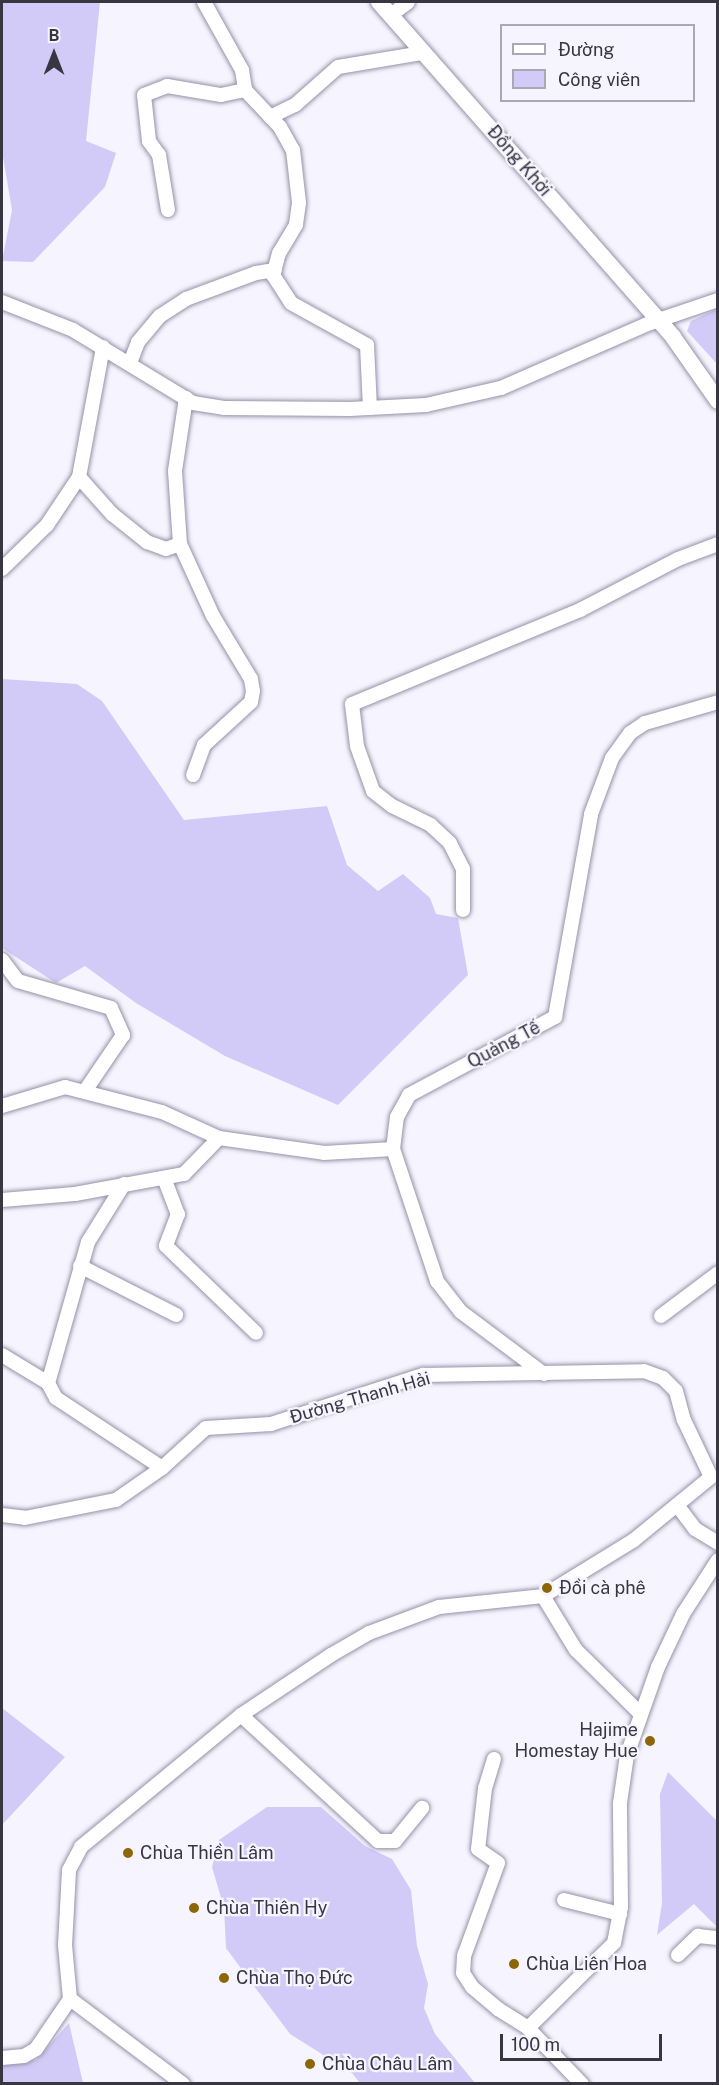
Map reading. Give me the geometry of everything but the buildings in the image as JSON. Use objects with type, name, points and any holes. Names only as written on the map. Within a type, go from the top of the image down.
[{"type":"street","points":[[204,2],[242,70],[245,90],[270,117],[293,150],[299,204],[296,225],[279,253],[273,275],[291,303],[367,345],[370,408]]},
{"type":"street","name":"Đồng Khởi","points":[[379,2],[657,321],[717,401]]},
{"type":"street","points":[[391,15],[408,2]]},
{"type":"street","points":[[270,117],[295,105],[338,67],[423,53]]},
{"type":"street","points":[[168,210],[159,155],[149,141],[144,95],[167,86],[221,95],[245,90]]},
{"type":"street","points":[[130,363],[138,342],[160,316],[186,299],[256,273],[275,270]]},
{"type":"street","points":[[2,302],[72,330],[186,398],[224,408],[370,408],[426,405],[501,388],[657,321],[717,300]]},
{"type":"street","points":[[2,569],[47,525],[80,477],[103,347]]},
{"type":"street","points":[[186,398],[175,471],[180,544],[213,616],[251,679],[253,691],[251,702],[204,745],[193,775]]},
{"type":"street","points":[[80,477],[112,514],[147,542],[166,549],[180,544]]},
{"type":"street","points":[[463,910],[463,869],[450,843],[431,825],[392,806],[373,791],[357,746],[352,704],[580,610],[678,559],[717,544]]},
{"type":"street","name":"Quảng Tế","points":[[544,1374],[461,1312],[443,1291],[432,1270],[393,1149],[397,1117],[409,1095],[555,1017],[591,814],[612,758],[630,733],[645,723],[717,702]]},
{"type":"street","points":[[2,960],[18,981],[111,1008],[123,1035],[85,1091]]},
{"type":"street","points":[[2,1106],[65,1087],[162,1112],[219,1138],[324,1153],[393,1149]]},
{"type":"street","points":[[2,1200],[75,1194],[184,1174],[219,1138]]},
{"type":"street","points":[[164,1178],[178,1214],[166,1246],[256,1333]]},
{"type":"street","points":[[48,1383],[81,1266],[96,1226],[124,1184]]},
{"type":"street","points":[[81,1266],[176,1315]]},
{"type":"street","points":[[661,1316],[717,1273]]},
{"type":"street","points":[[2,1355],[48,1383],[56,1398],[162,1468]]},
{"type":"street","name":"Đường Thanh Hải","points":[[2,1515],[25,1518],[116,1500],[162,1468],[206,1428],[271,1424],[423,1376],[644,1371],[663,1378],[681,1402],[684,1420],[714,1478]]},
{"type":"street","points":[[2,2058],[24,2056],[36,2049],[70,1999],[65,1945],[72,1859],[101,1827],[241,1716],[369,1633],[439,1607],[543,1596],[634,1540],[714,1478]]},
{"type":"street","points":[[677,1505],[695,1529],[717,1543]]},
{"type":"street","points":[[528,2028],[614,1943],[620,1914],[620,1803],[627,1755],[683,1614],[717,1560]]},
{"type":"street","points":[[543,1596],[576,1650],[642,1714]]},
{"type":"street","points":[[241,1716],[378,1841],[395,1841],[422,1808]]},
{"type":"street","points":[[494,1759],[485,1788],[478,1849],[498,1863],[464,1956],[463,1974],[472,1987],[498,2009],[528,2028],[582,2084]]},
{"type":"street","points":[[564,1900],[620,1914]]},
{"type":"street","points":[[678,1955],[698,1936],[717,1938]]},
{"type":"street","points":[[70,1999],[183,2084]]},
{"type":"green space","points":[[2,2],[100,2],[86,141],[116,153],[105,187],[33,262],[2,261],[12,210],[2,151]]},
{"type":"green space","points":[[717,309],[717,364],[687,331],[691,321]]},
{"type":"green space","points":[[2,679],[77,684],[102,701],[184,820],[327,806],[347,865],[378,891],[403,874],[430,898],[436,914],[458,918],[468,975],[338,1105],[225,1056],[136,1003],[85,966],[56,983],[2,948]]},
{"type":"green space","points":[[2,1708],[65,1757],[2,1825]]},
{"type":"green space","points":[[668,1772],[717,1821],[717,1927],[694,1904],[657,1935],[662,1903],[660,1794]]},
{"type":"green space","points":[[267,1807],[321,1807],[365,1846],[392,1859],[411,1890],[417,1946],[428,1984],[424,2008],[435,2034],[475,2083],[360,2083],[352,2073],[290,2034],[226,1948],[224,1908],[212,1867],[219,1840]]},
{"type":"green space","points":[[69,2023],[83,2083],[2,2084],[2,2062],[36,2060]]},
{"type":"place","name":"Đồi cà phê","points":[[547,1588]]},
{"type":"place","name":"Hajime Homestay Hue","points":[[650,1741]]},
{"type":"place","name":"Chùa Thiền Lâm","points":[[128,1853]]},
{"type":"place","name":"Chùa Thiên Hy","points":[[194,1908]]},
{"type":"place","name":"Chùa Liên Hoa","points":[[514,1964]]},
{"type":"place","name":"Chùa Thọ Đức","points":[[224,1978]]},
{"type":"place","name":"Chùa Châu Lâm","points":[[310,2064]]}]
